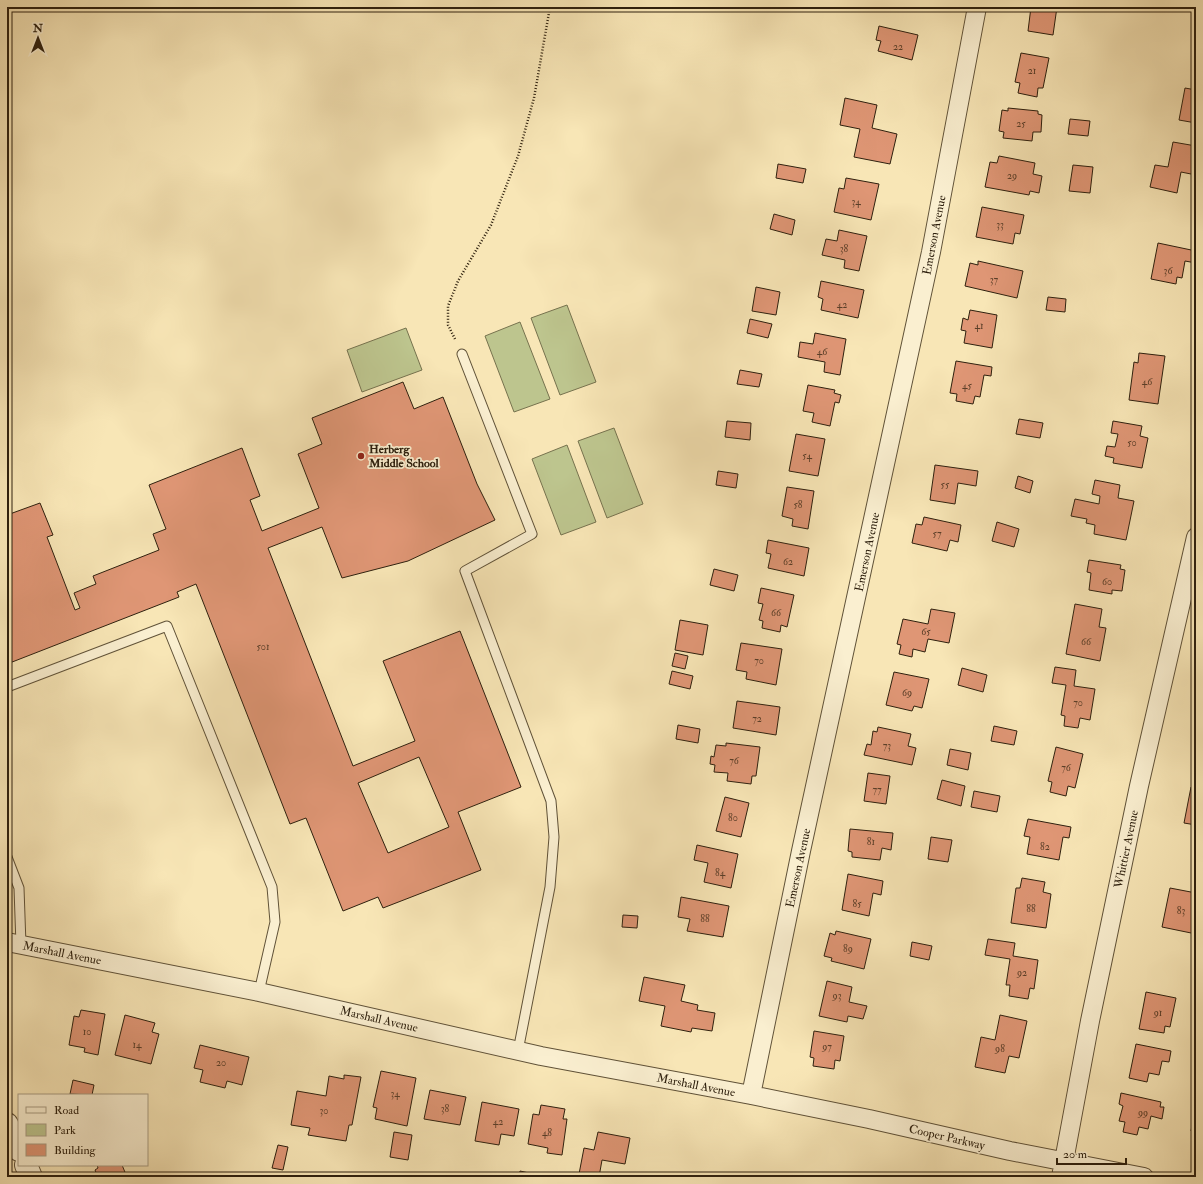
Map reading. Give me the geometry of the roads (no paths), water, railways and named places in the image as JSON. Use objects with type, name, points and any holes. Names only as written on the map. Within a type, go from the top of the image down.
[{"type":"street","name":"Emerson Avenue","points":[[751,1095],[803,843],[932,252],[977,7]]},
{"type":"street","name":"Whittier Avenue","points":[[1063,1169],[1090,1021],[1139,786],[1196,537]]},
{"type":"street","name":"Marshall Avenue","points":[[14,944],[259,992],[541,1056],[751,1095]]},
{"type":"street","name":"Cooper Parkway","points":[[751,1095],[869,1119],[1010,1151],[1063,1169],[1144,1177]]},
{"type":"street","points":[[7,1124],[18,1148]]},
{"type":"street","points":[[26,1166],[32,1177]]},
{"type":"lane","points":[[462,354],[532,534],[465,571],[551,801],[554,837],[550,888],[518,1051]]},
{"type":"lane","points":[[7,687],[167,626],[272,887],[275,922],[259,992]]},
{"type":"lane","points":[[7,857],[19,888],[14,944]]},
{"type":"place","name":"Herberg Middle School","points":[[361,456]]}]
